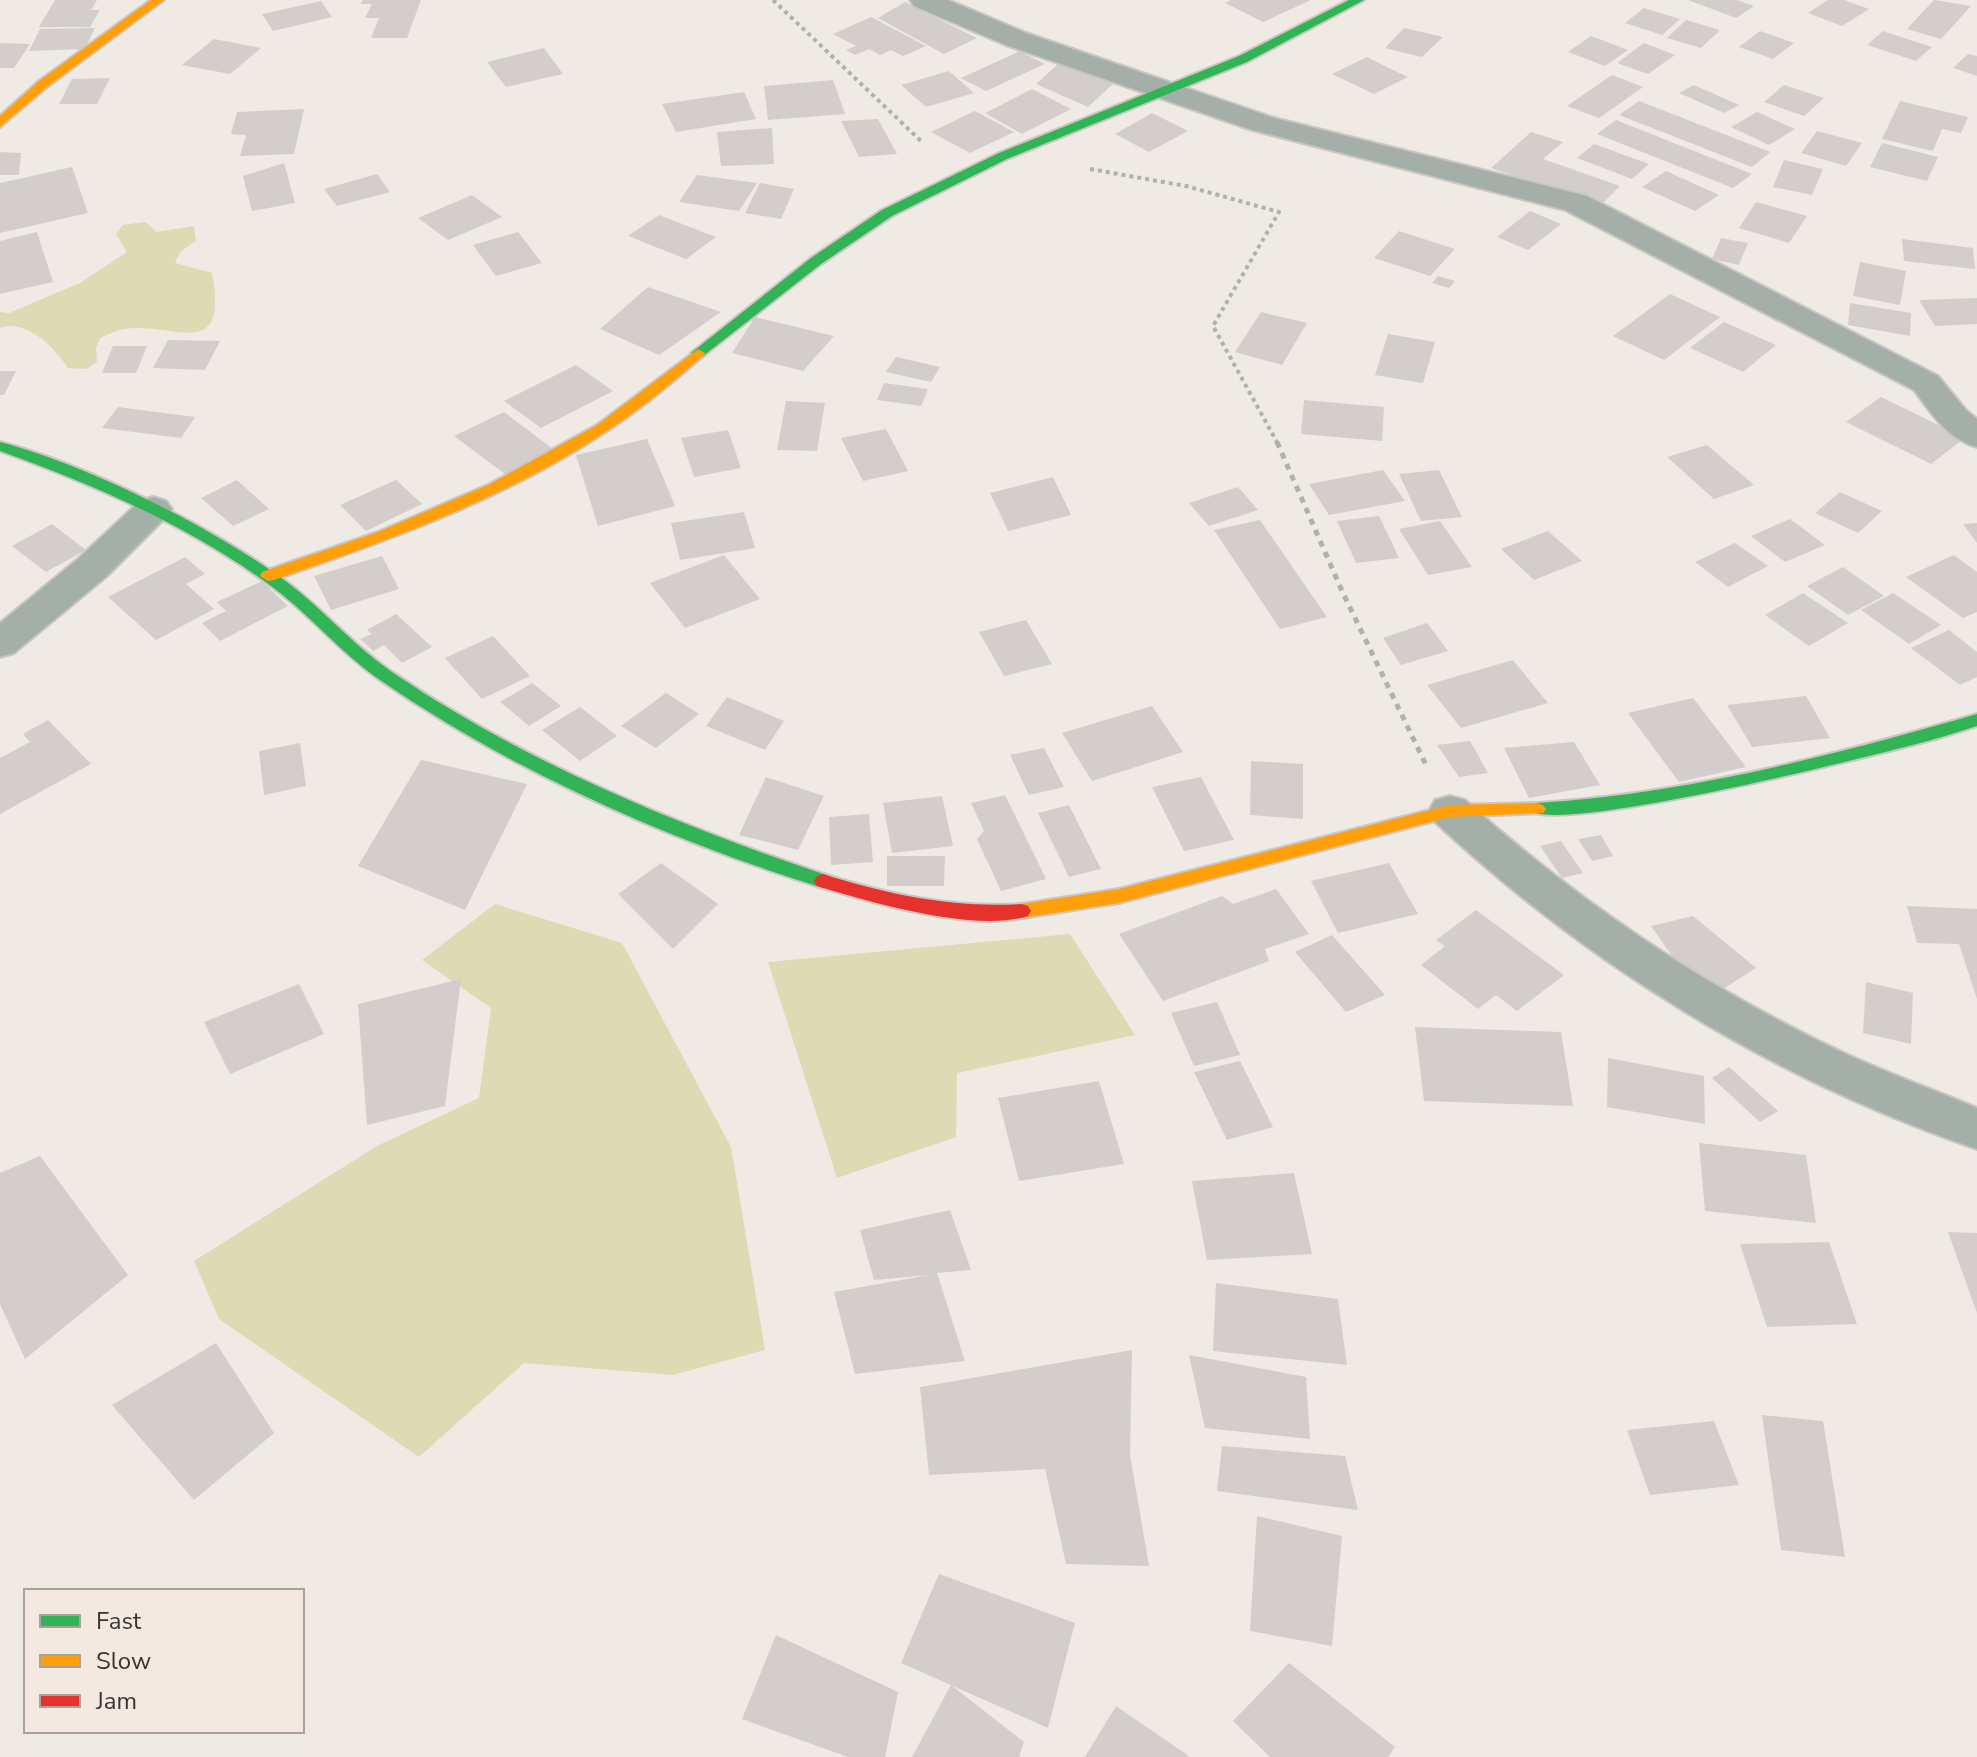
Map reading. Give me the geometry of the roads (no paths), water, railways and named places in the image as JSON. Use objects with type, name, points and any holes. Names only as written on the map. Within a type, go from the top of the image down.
[{"type":"street","points":[[0,123],[43,84],[158,0]]},
{"type":"street","points":[[924,0],[1016,39],[1263,124],[1576,203],[1926,383],[1953,418],[1977,436]]},
{"type":"street","points":[[268,576],[371,542],[523,473],[665,383],[717,336],[828,250],[887,212],[981,164],[1168,90],[1316,26],[1358,0]]},
{"type":"street","points":[[0,446],[67,469],[153,509],[268,576],[384,675],[522,755],[689,834],[870,896],[990,914],[1059,908],[1119,896],[1450,811],[1569,808],[1714,787],[1937,734],[1977,720]]},
{"type":"street","points":[[0,644],[93,567],[153,509]]},
{"type":"street","points":[[1450,811],[1525,879],[1673,983],[1834,1070],[1977,1129]]}]
